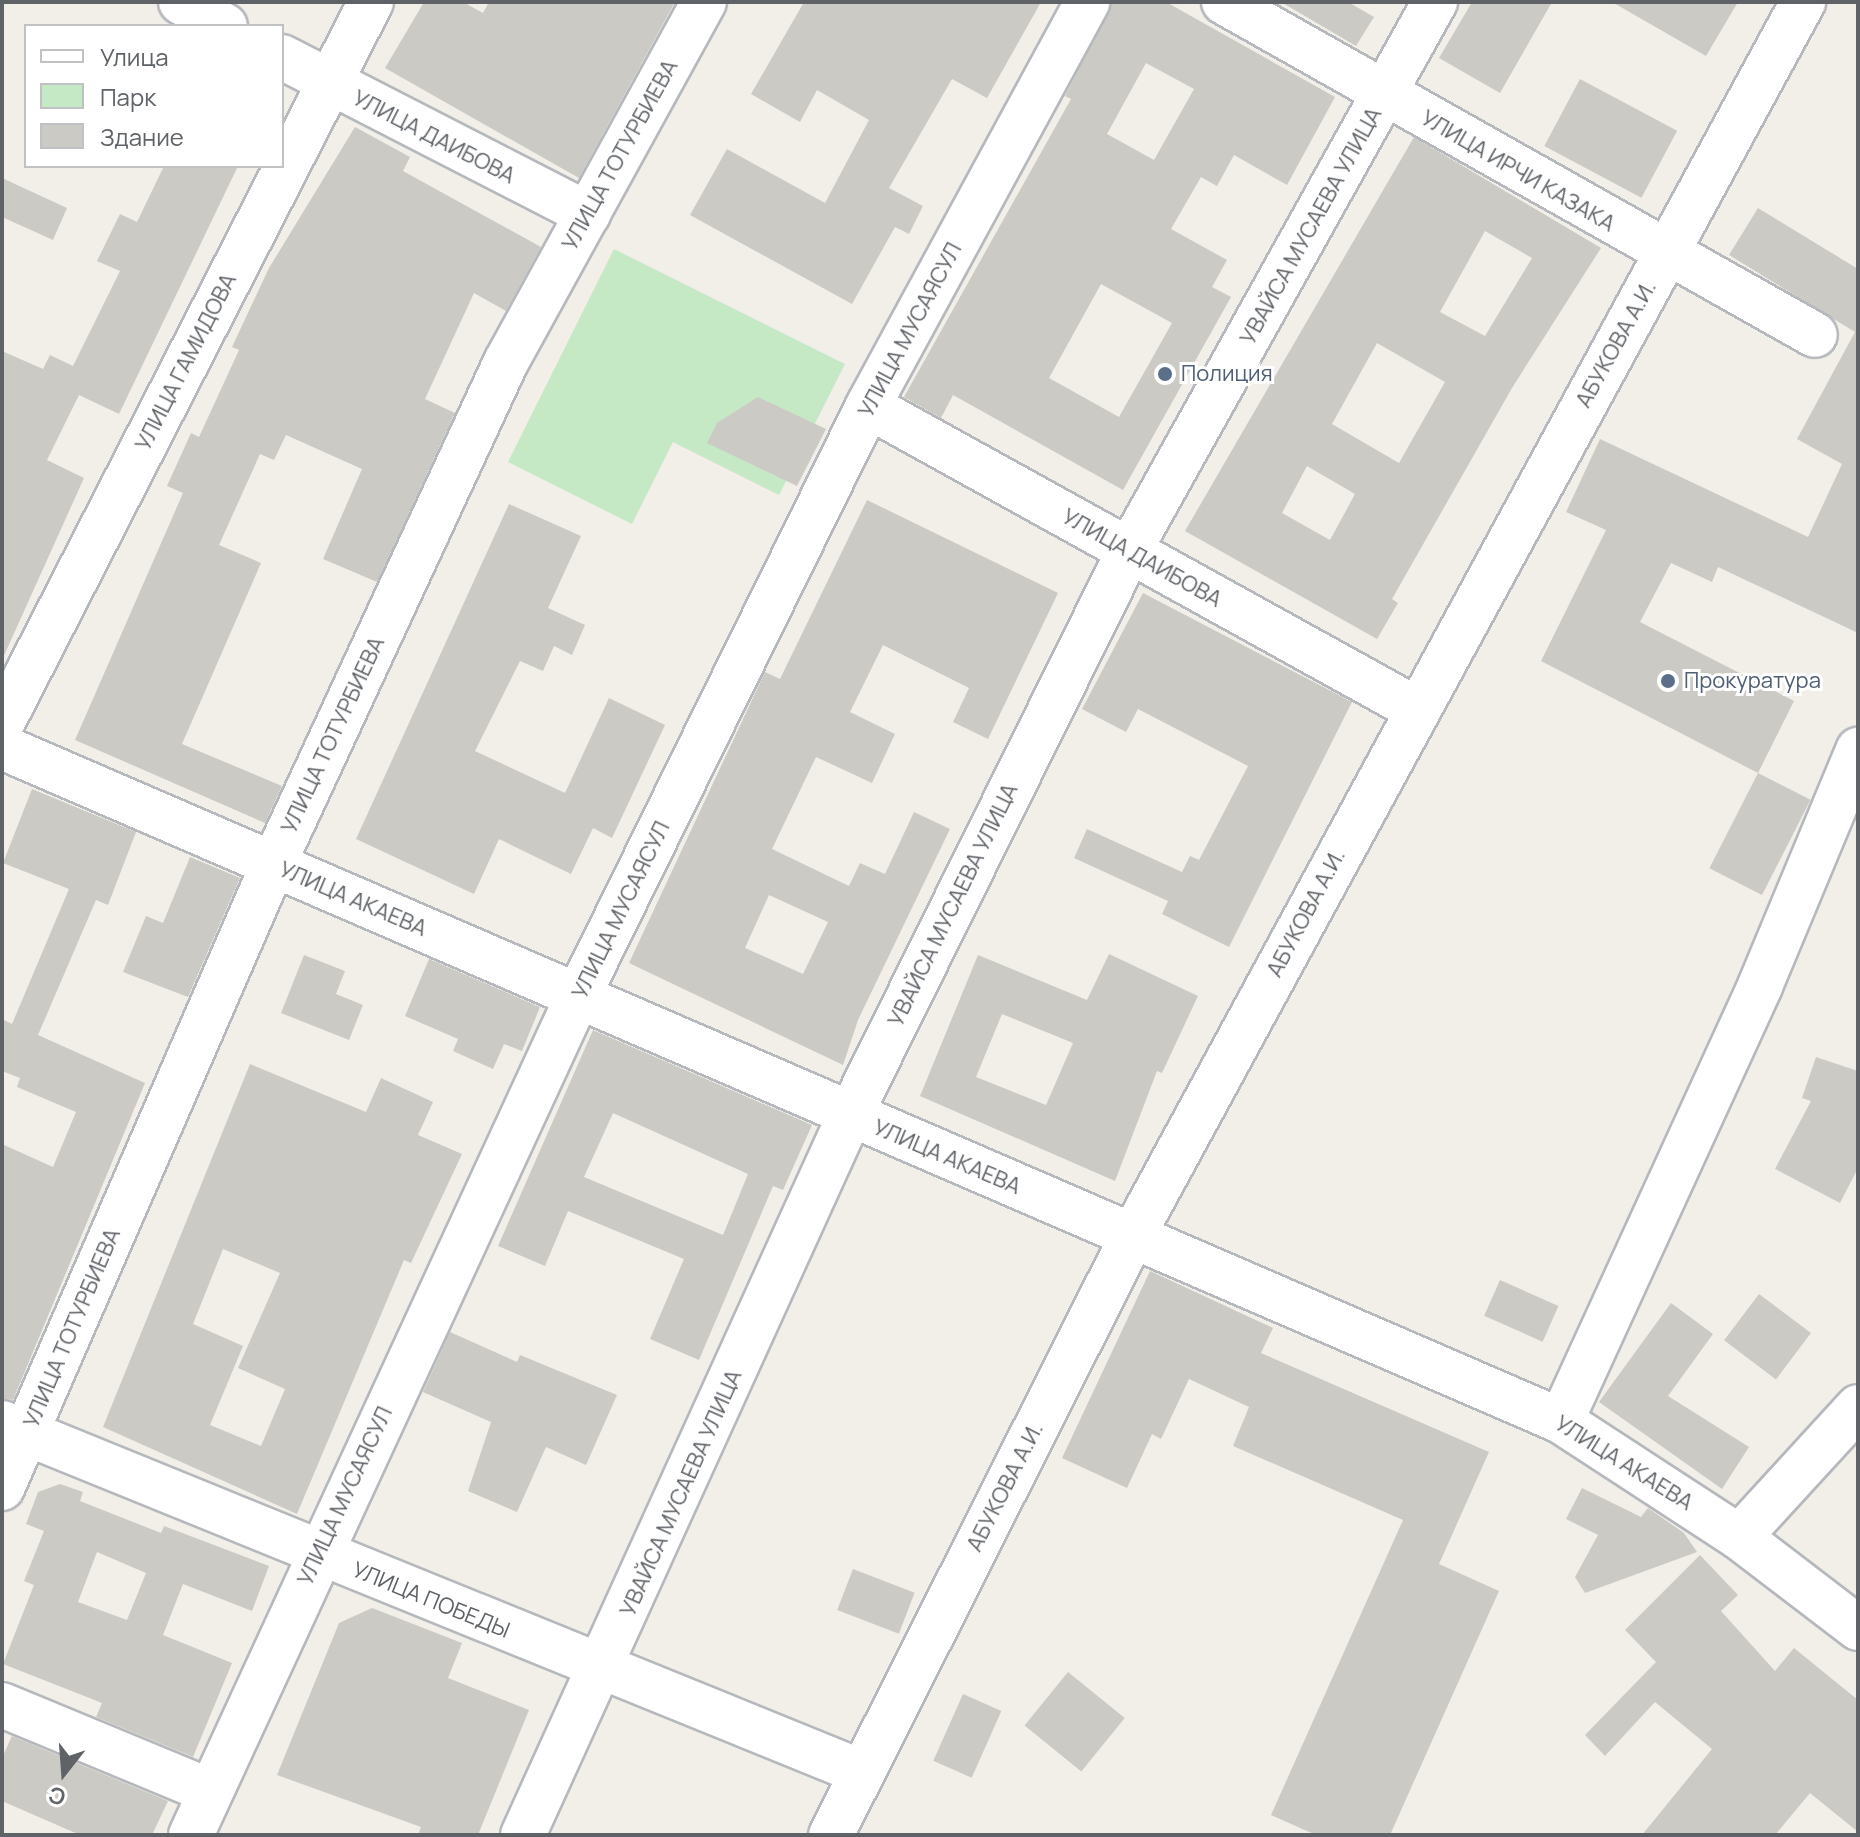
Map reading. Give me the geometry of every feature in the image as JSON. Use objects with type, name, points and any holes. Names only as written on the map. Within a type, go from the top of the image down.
[{"type":"street","points":[[181,2],[221,24]]},
{"type":"street","name":"УЛИЦА ГАМИДОВА","points":[[2,723],[371,2]]},
{"type":"street","name":"УЛИЦА ТОТУРБИЕВА","points":[[2,1488],[14,1428],[506,362],[704,2]]},
{"type":"street","name":"УЛИЦА МУСАЯСУЛ","points":[[191,1835],[578,996],[868,406],[1087,2]]},
{"type":"street","name":"УЛИЦА ИРЧИ КАЗАКА","points":[[1224,2],[1665,255],[1815,335]]},
{"type":"street","name":"УВАЙСА МУСАЕВА УЛИЦА","points":[[523,1835],[602,1670],[850,1115],[1129,551],[1435,2]]},
{"type":"street","name":"АБУКОВА А.И.","points":[[831,1835],[1132,1237],[1416,709],[1803,2]]},
{"type":"street","name":"УЛИЦА ДАИБОВА","points":[[284,58],[588,214]]},
{"type":"street","name":"УЛИЦА ДАИБОВА","points":[[868,406],[1416,709]]},
{"type":"street","name":"УЛИЦА АКАЕВА","points":[[2,747],[1561,1421],[1739,1537],[1858,1628]]},
{"type":"street","points":[[1561,1421],[1760,986],[1858,750]]},
{"type":"street","points":[[1739,1537],[1858,1407]]},
{"type":"street","name":"УЛИЦА ПОБЕДЫ","points":[[14,1428],[602,1670],[861,1772]]},
{"type":"street","points":[[2,1705],[210,1791]]},
{"type":"green space","points":[[614,249],[845,364],[779,495],[673,442],[632,524],[508,462]]},
{"type":"building","points":[[424,2],[463,2],[483,13],[489,2],[675,2],[579,178],[385,68]]},
{"type":"building","points":[[804,2],[1041,2],[987,98],[952,79],[889,188],[923,206],[909,234],[895,227],[852,304],[690,215],[727,149],[825,203],[869,120],[817,90],[800,122],[751,94]]},
{"type":"building","points":[[1112,2],[1166,2],[1335,97],[1287,185],[1234,155],[1217,186],[1201,177],[1171,229],[1227,260],[1212,287],[1231,297],[1123,490],[953,395],[941,418],[904,397],[1071,99],[1065,96]],"holes":[[[1146,63],[1194,89],[1154,160],[1107,134]],[[1101,284],[1172,323],[1119,417],[1049,378]]]},
{"type":"building","points":[[1281,2],[1348,2],[1374,17],[1356,46]]},
{"type":"building","points":[[1472,2],[1552,2],[1500,93],[1439,58]]},
{"type":"building","points":[[1612,2],[1738,2],[1706,56]]},
{"type":"building","points":[[1580,79],[1677,131],[1641,198],[1544,146]]},
{"type":"building","points":[[355,127],[410,157],[403,171],[541,247],[506,311],[474,293],[425,399],[455,413],[377,582],[323,559],[362,469],[286,435],[274,460],[260,454],[219,545],[261,563],[182,744],[282,786],[265,823],[75,740],[183,493],[167,486],[191,433],[199,437],[239,350],[232,347],[269,268]]},
{"type":"building","points":[[1414,137],[1601,248],[1512,388],[1392,599],[1398,603],[1377,639],[1185,531]],"holes":[[[1485,231],[1532,258],[1485,336],[1440,312]],[[1377,343],[1445,382],[1399,463],[1332,424]],[[1307,466],[1355,494],[1330,540],[1282,513]]]},
{"type":"building","points":[[163,168],[237,168],[119,414],[79,395],[47,460],[84,478],[2,660],[2,351],[43,369],[50,355],[73,366],[120,271],[97,261],[120,214],[137,222]]},
{"type":"building","points":[[2,178],[67,208],[53,240],[2,217]]},
{"type":"building","points":[[1758,208],[1858,269],[1858,633],[1718,567],[1712,582],[1671,563],[1640,622],[1794,701],[1758,773],[1541,661],[1606,530],[1566,512],[1600,439],[1808,537],[1842,464],[1797,439],[1855,332],[1729,255]]},
{"type":"building","points":[[758,397],[826,429],[797,486],[707,443],[717,423]]},
{"type":"building","points":[[867,500],[1058,593],[988,739],[953,722],[969,688],[883,645],[850,712],[895,734],[872,783],[816,757],[772,849],[849,886],[860,863],[885,874],[914,812],[950,829],[858,1020],[843,1065],[629,963],[765,672],[780,679]],"holes":[[[769,895],[828,922],[803,974],[745,948]]]},
{"type":"building","points":[[509,504],[581,536],[548,608],[585,625],[572,655],[554,646],[543,671],[520,661],[475,751],[565,793],[609,698],[665,725],[612,838],[593,828],[571,874],[499,839],[474,894],[356,839]]},
{"type":"building","points":[[1143,593],[1352,702],[1229,947],[1162,914],[1168,901],[1074,858],[1087,829],[1182,872],[1190,856],[1199,860],[1248,766],[1138,709],[1126,732],[1082,709]]},
{"type":"building","points":[[1758,773],[1811,800],[1762,895],[1709,868]]},
{"type":"building","points":[[32,789],[136,832],[108,905],[96,900],[38,1035],[145,1083],[13,1400],[2,1399],[2,1144],[53,1167],[76,1112],[17,1087],[20,1078],[2,1071],[2,1019],[12,1024],[69,889],[3,863]]},
{"type":"building","points":[[190,857],[240,878],[188,997],[123,972],[146,916],[163,923]]},
{"type":"building","points":[[1109,954],[1198,996],[1162,1073],[1157,1071],[1115,1181],[920,1096],[978,955],[1087,1000]],"holes":[[[1002,1014],[1073,1043],[1046,1105],[976,1077]]]},
{"type":"building","points":[[304,955],[345,971],[336,994],[363,1005],[349,1040],[281,1013]]},
{"type":"building","points":[[429,959],[540,1007],[522,1051],[504,1044],[493,1069],[453,1051],[458,1039],[405,1016]]},
{"type":"building","points":[[593,1030],[812,1125],[783,1190],[773,1186],[699,1360],[650,1339],[684,1259],[568,1211],[545,1266],[498,1246]],"holes":[[[613,1113],[748,1174],[723,1235],[584,1177]]]},
{"type":"building","points":[[1816,1057],[1858,1071],[1858,1168],[1840,1203],[1775,1169],[1811,1101],[1802,1098]]},
{"type":"building","points":[[250,1064],[366,1112],[381,1078],[433,1102],[418,1135],[462,1154],[411,1263],[404,1260],[297,1514],[103,1427]],"holes":[[[223,1249],[280,1273],[238,1368],[285,1389],[261,1446],[210,1425],[243,1346],[193,1324]]]},
{"type":"building","points":[[1150,1271],[1273,1328],[1261,1353],[1489,1452],[1439,1564],[1499,1591],[1390,1835],[1316,1835],[1271,1815],[1403,1520],[1233,1446],[1249,1407],[1189,1379],[1161,1439],[1152,1434],[1127,1488],[1062,1458]]},
{"type":"building","points":[[1500,1280],[1558,1306],[1543,1342],[1484,1316]]},
{"type":"building","points":[[1759,1294],[1811,1333],[1776,1379],[1724,1340]]},
{"type":"building","points":[[1671,1303],[1713,1334],[1668,1396],[1749,1447],[1722,1489],[1599,1402]]},
{"type":"building","points":[[450,1332],[517,1362],[520,1355],[617,1395],[586,1465],[546,1447],[517,1512],[468,1491],[491,1422],[423,1392]]},
{"type":"building","points":[[60,1484],[83,1492],[80,1501],[161,1533],[164,1526],[269,1566],[252,1611],[183,1584],[163,1635],[232,1663],[193,1757],[96,1717],[102,1703],[3,1664],[34,1585],[24,1581],[44,1531],[26,1524],[38,1492]],"holes":[[[97,1552],[146,1573],[127,1620],[78,1602]]]},
{"type":"building","points":[[1582,1488],[1641,1517],[1648,1508],[1684,1533],[1697,1552],[1585,1593],[1575,1577],[1598,1535],[1566,1519]]},
{"type":"building","points":[[1700,1555],[1738,1595],[1721,1611],[1775,1671],[1794,1648],[1858,1700],[1858,1832],[1810,1793],[1775,1835],[1642,1835],[1712,1749],[1655,1702],[1605,1756],[1585,1735],[1656,1662],[1625,1630]]},
{"type":"building","points":[[853,1569],[915,1593],[899,1634],[837,1610]]},
{"type":"building","points":[[372,1608],[462,1643],[448,1678],[529,1710],[478,1835],[418,1835],[421,1827],[277,1775],[339,1623]]},
{"type":"building","points":[[1068,1672],[1125,1718],[1081,1772],[1025,1726]]},
{"type":"building","points":[[963,1694],[1001,1711],[972,1778],[933,1761]]},
{"type":"building","points":[[12,1736],[168,1801],[152,1835],[80,1835],[2,1801],[2,1758]]},
{"type":"place","name":"Полиция","points":[[1165,374]]},
{"type":"place","name":"Прокуратура","points":[[1668,681]]}]
